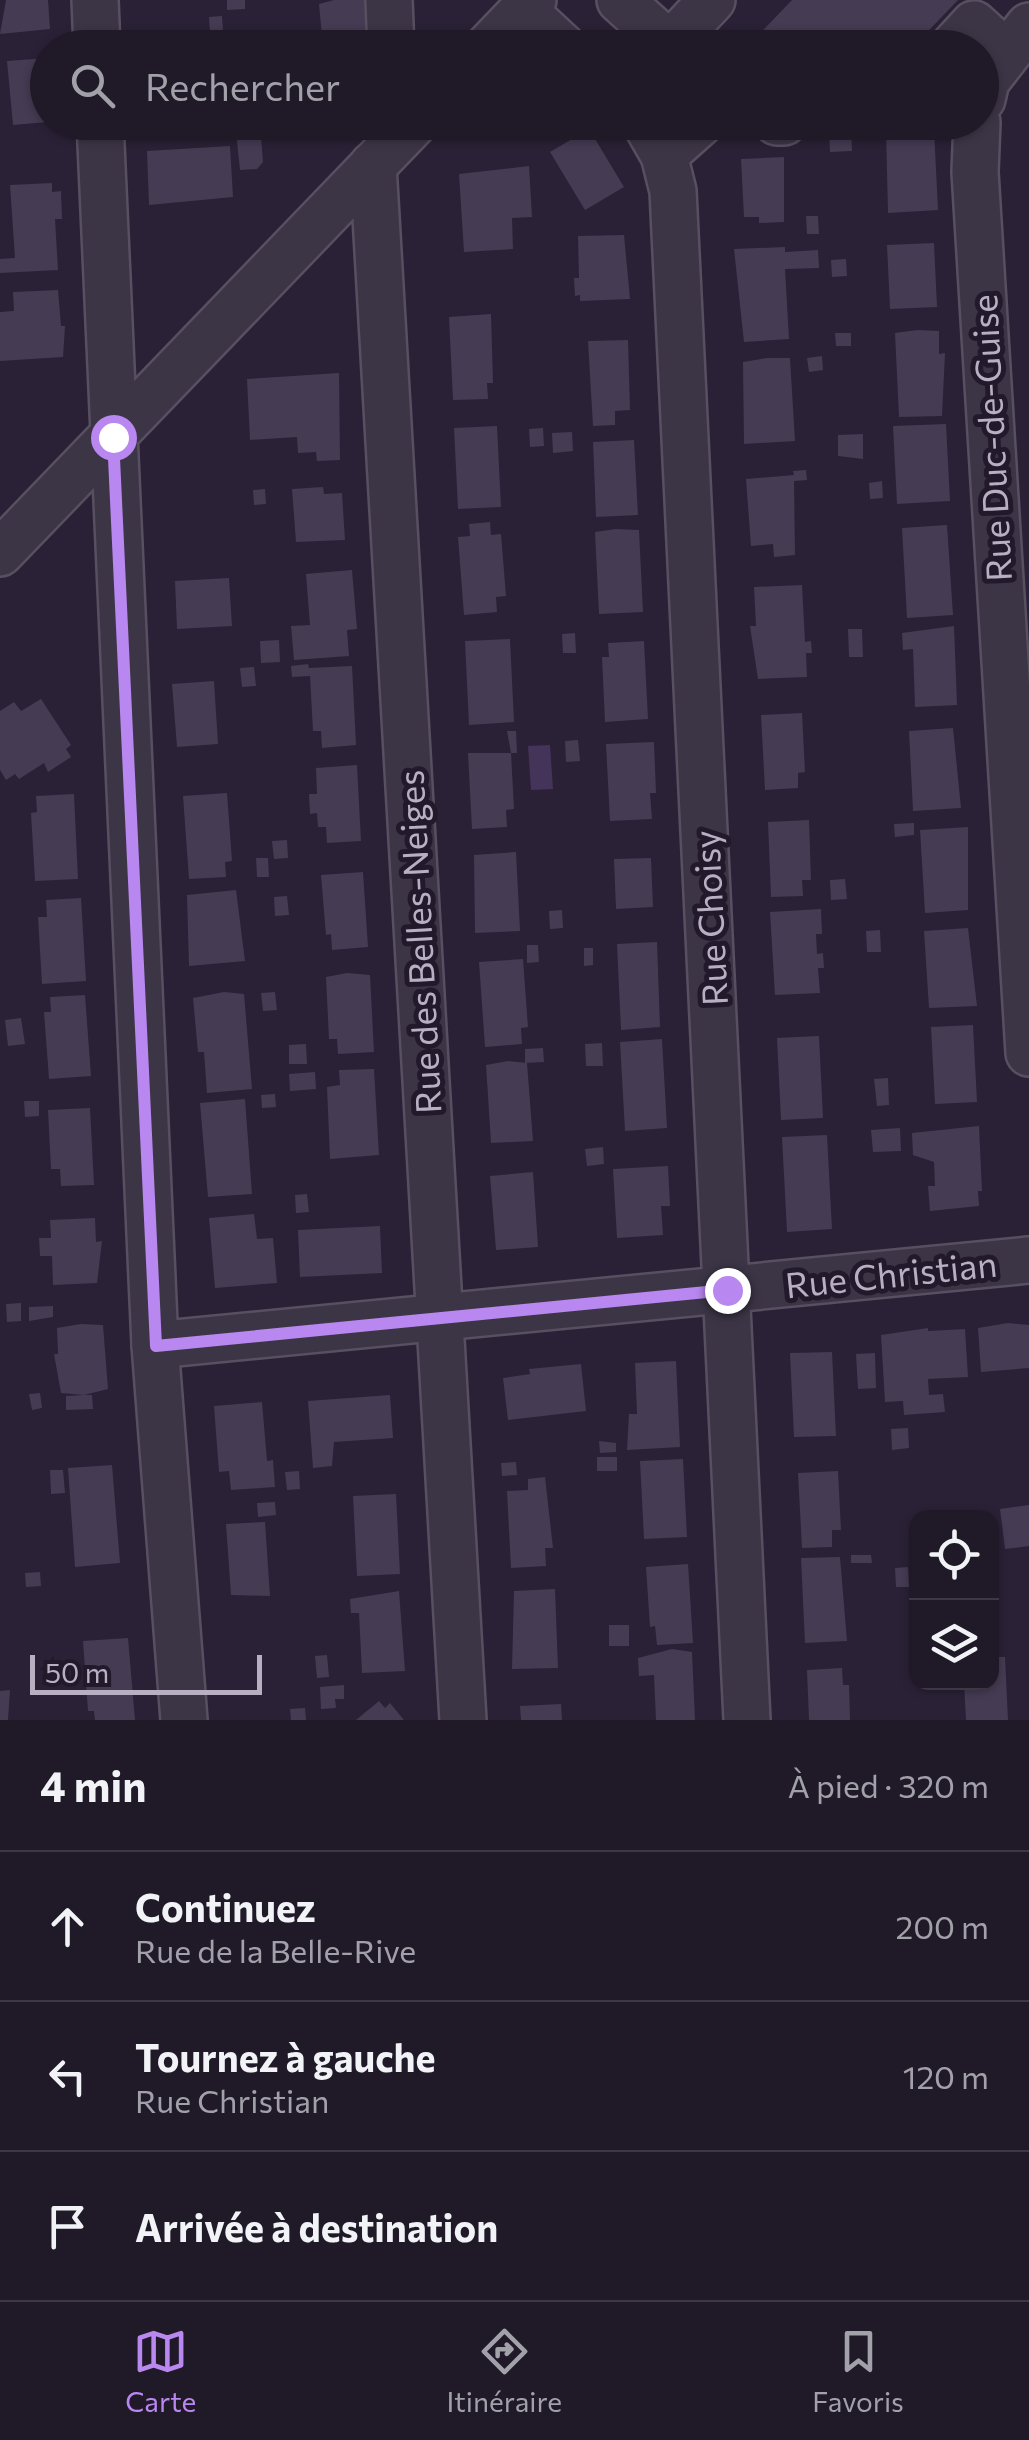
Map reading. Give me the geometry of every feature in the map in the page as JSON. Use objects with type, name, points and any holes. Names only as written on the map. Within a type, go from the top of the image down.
[{"type":"street","points":[[95,0],[96,30]]},
{"type":"street","points":[[389,0],[390,30]]},
{"type":"street","points":[[620,0],[652,30]]},
{"type":"street","points":[[685,30],[712,0]]},
{"type":"street","points":[[505,30],[528,5],[549,30]]},
{"type":"street","points":[[968,30],[974,24],[990,30]]},
{"type":"street","points":[[999,65],[1018,40]]},
{"type":"street","points":[[101,140],[156,1346],[184,1720]]},
{"type":"street","points":[[0,553],[392,140]]},
{"type":"street","name":"Rue des Belles-Neiges","points":[[394,140],[440,1316],[463,1720]]},
{"type":"street","name":"Rue Choisy","points":[[655,140],[673,191],[748,1720]]},
{"type":"street","name":"Rue Duc-de-Guise","points":[[977,140],[976,192],[1029,1053]]},
{"type":"street","name":"Rue Christian","points":[[156,1346],[1029,1260]]},
{"type":"shaded area","points":[[550,745],[553,789],[531,790],[528,746]]},
{"type":"building","points":[[6,0],[48,0],[50,29],[0,34]]},
{"type":"building","points":[[227,0],[245,0],[245,9],[227,10]]},
{"type":"building","points":[[369,0],[372,30],[321,30],[319,4]]},
{"type":"building","points":[[792,0],[958,0],[929,30],[763,30]]},
{"type":"building","points":[[222,16],[223,30],[210,30],[209,17]]},
{"type":"building","points":[[30,59],[30,124],[13,125],[7,61]]},
{"type":"building","points":[[237,140],[261,140],[263,162],[257,169],[240,170]]},
{"type":"building","points":[[570,140],[596,140],[624,187],[585,210],[550,152]]},
{"type":"building","points":[[829,140],[851,140],[852,151],[830,152]]},
{"type":"building","points":[[886,140],[935,140],[938,210],[888,213]]},
{"type":"building","points":[[230,146],[233,197],[149,205],[147,151]]},
{"type":"building","points":[[784,157],[784,222],[759,223],[759,217],[744,217],[741,159]]},
{"type":"building","points":[[529,166],[532,217],[512,218],[513,249],[464,252],[459,174]]},
{"type":"building","points":[[52,183],[52,192],[61,191],[62,219],[55,219],[58,270],[0,273],[0,259],[15,258],[10,185]]},
{"type":"building","points":[[806,216],[818,216],[819,234],[807,234]]},
{"type":"building","points":[[624,235],[630,299],[580,301],[580,295],[575,296],[574,278],[579,278],[578,236]]},
{"type":"building","points":[[934,243],[937,307],[890,309],[887,245]]},
{"type":"building","points":[[785,247],[785,252],[818,250],[819,268],[785,269],[789,339],[744,342],[734,249]]},
{"type":"building","points":[[846,259],[847,276],[832,277],[831,260]]},
{"type":"building","points":[[58,290],[61,326],[65,326],[63,357],[0,361],[0,312],[14,311],[13,292]]},
{"type":"building","points":[[491,314],[493,383],[487,383],[488,399],[453,400],[449,317]]},
{"type":"building","points":[[939,331],[939,354],[945,353],[942,416],[899,417],[895,333]]},
{"type":"building","points":[[835,333],[851,333],[851,346],[836,346]]},
{"type":"building","points":[[628,340],[630,410],[615,411],[615,425],[593,426],[588,341]]},
{"type":"building","points":[[822,356],[823,370],[809,372],[807,358]]},
{"type":"building","points":[[790,358],[795,441],[744,444],[743,362]]},
{"type":"building","points":[[339,373],[340,460],[317,461],[316,452],[298,453],[297,437],[250,440],[247,379]]},
{"type":"building","points":[[946,424],[950,501],[897,504],[893,426]]},
{"type":"building","points":[[497,426],[501,507],[458,509],[454,428]]},
{"type":"building","points":[[543,428],[544,446],[530,447],[529,429]]},
{"type":"building","points":[[572,432],[573,451],[553,453],[552,433]]},
{"type":"building","points":[[863,434],[863,459],[838,456],[838,435]]},
{"type":"building","points":[[634,440],[638,515],[596,517],[593,442]]},
{"type":"building","points":[[806,470],[807,480],[794,481],[795,555],[774,557],[773,544],[751,546],[746,479],[794,475],[793,471]]},
{"type":"building","points":[[882,481],[883,498],[870,499],[869,483]]},
{"type":"building","points":[[323,487],[324,494],[342,493],[345,540],[296,542],[292,489]]},
{"type":"building","points":[[265,489],[266,504],[254,505],[253,490]]},
{"type":"building","points":[[490,522],[491,535],[501,534],[506,596],[496,597],[497,612],[464,615],[458,537],[470,536],[469,524]]},
{"type":"building","points":[[947,525],[953,615],[907,618],[902,528]]},
{"type":"building","points":[[639,530],[643,612],[599,614],[595,532]]},
{"type":"building","points":[[352,570],[357,629],[347,630],[349,656],[294,660],[291,626],[310,625],[306,574]]},
{"type":"building","points":[[229,578],[232,626],[177,629],[175,581]]},
{"type":"building","points":[[802,585],[805,642],[811,641],[812,653],[806,653],[807,677],[758,679],[750,626],[756,626],[754,587]]},
{"type":"building","points":[[954,626],[957,705],[915,707],[913,649],[903,650],[902,633]]},
{"type":"building","points":[[848,629],[862,629],[863,657],[849,657]]},
{"type":"building","points":[[575,633],[576,653],[563,653],[562,634]]},
{"type":"building","points":[[510,639],[514,722],[469,725],[465,641]]},
{"type":"building","points":[[279,640],[280,662],[261,663],[260,641]]},
{"type":"building","points":[[644,641],[648,719],[605,722],[602,657],[609,657],[608,643]]},
{"type":"building","points":[[308,664],[309,668],[352,666],[356,745],[322,748],[321,731],[313,731],[310,676],[292,677],[291,666]]},
{"type":"building","points":[[254,667],[256,686],[242,687],[240,668]]},
{"type":"building","points":[[214,681],[218,744],[177,747],[172,684]]},
{"type":"building","points":[[41,699],[71,745],[66,749],[71,757],[48,772],[44,763],[19,779],[15,774],[6,780],[0,770],[0,711],[14,702],[21,711]]},
{"type":"building","points":[[802,713],[805,772],[798,773],[798,788],[765,790],[761,715]]},
{"type":"building","points":[[953,728],[961,808],[913,811],[909,731]]},
{"type":"building","points":[[507,731],[516,731],[517,753],[511,753]]},
{"type":"building","points":[[578,740],[580,761],[566,762],[565,741]]},
{"type":"building","points":[[654,742],[656,793],[650,793],[652,819],[610,821],[606,744]]},
{"type":"building","points":[[468,753],[511,753],[514,809],[506,810],[507,827],[472,829]]},
{"type":"building","points":[[357,765],[361,841],[327,843],[326,827],[318,827],[317,813],[310,814],[309,794],[317,794],[316,768]]},
{"type":"building","points":[[227,793],[232,861],[225,862],[226,877],[189,879],[183,796]]},
{"type":"building","points":[[74,794],[78,879],[35,881],[31,813],[37,812],[36,796]]},
{"type":"building","points":[[809,820],[811,880],[802,880],[803,896],[771,897],[768,822]]},
{"type":"building","points":[[914,823],[914,835],[895,837],[894,824]]},
{"type":"building","points":[[968,827],[968,910],[925,913],[920,830]]},
{"type":"building","points":[[287,840],[288,858],[274,859],[272,841]]},
{"type":"building","points":[[516,852],[520,931],[475,933],[474,855]]},
{"type":"building","points":[[256,858],[268,858],[269,877],[257,877]]},
{"type":"building","points":[[651,858],[653,907],[616,909],[614,859]]},
{"type":"building","points":[[363,872],[368,947],[332,950],[331,934],[326,935],[321,875]]},
{"type":"building","points":[[845,879],[847,899],[831,900],[830,880]]},
{"type":"building","points":[[236,890],[245,961],[189,966],[187,895]]},
{"type":"building","points":[[287,896],[289,915],[275,916],[274,897]]},
{"type":"building","points":[[81,898],[86,981],[42,984],[38,917],[47,917],[46,900]]},
{"type":"building","points":[[821,909],[822,934],[816,934],[817,954],[823,953],[824,968],[818,968],[820,993],[775,995],[770,912]]},
{"type":"building","points":[[562,910],[563,928],[550,929],[549,911]]},
{"type":"building","points":[[968,928],[977,1006],[929,1008],[924,931]]},
{"type":"building","points":[[880,930],[881,952],[867,952],[866,931]]},
{"type":"building","points":[[657,942],[660,1027],[621,1030],[617,944]]},
{"type":"building","points":[[527,945],[538,945],[539,962],[527,963]]},
{"type":"building","points":[[584,948],[593,948],[593,965],[584,966]]},
{"type":"building","points":[[523,959],[528,1027],[521,1028],[522,1044],[485,1047],[479,962]]},
{"type":"building","points":[[347,973],[370,975],[374,1052],[338,1054],[337,1039],[329,1039],[326,977]]},
{"type":"building","points":[[224,992],[244,994],[252,1089],[207,1093],[204,1052],[198,1052],[193,998]]},
{"type":"building","points":[[275,992],[277,1010],[263,1011],[261,993]]},
{"type":"building","points":[[85,995],[91,1076],[49,1079],[44,1012],[51,1012],[50,997]]},
{"type":"building","points":[[21,1018],[25,1044],[8,1046],[5,1020]]},
{"type":"building","points":[[973,1025],[977,1102],[935,1104],[931,1027]]},
{"type":"building","points":[[819,1036],[823,1118],[781,1120],[777,1038]]},
{"type":"building","points":[[662,1039],[667,1128],[625,1131],[620,1042]]},
{"type":"building","points":[[602,1043],[603,1066],[586,1066],[585,1044]]},
{"type":"building","points":[[306,1044],[307,1064],[289,1064],[289,1045]]},
{"type":"building","points":[[543,1048],[544,1062],[525,1063],[525,1049]]},
{"type":"building","points":[[527,1063],[533,1141],[491,1143],[486,1065]]},
{"type":"building","points":[[374,1069],[379,1155],[330,1159],[327,1087],[340,1085],[339,1070]]},
{"type":"building","points":[[315,1072],[316,1089],[290,1091],[289,1074]]},
{"type":"building","points":[[888,1078],[889,1105],[877,1106],[874,1079]]},
{"type":"building","points":[[275,1094],[276,1107],[262,1108],[261,1095]]},
{"type":"building","points":[[245,1099],[252,1194],[208,1197],[200,1103]]},
{"type":"building","points":[[24,1101],[39,1101],[39,1116],[25,1117]]},
{"type":"building","points":[[90,1108],[94,1185],[61,1186],[60,1169],[51,1169],[48,1110]]},
{"type":"building","points":[[979,1126],[979,1206],[930,1211],[928,1186],[935,1186],[934,1162],[913,1155],[912,1133]]},
{"type":"building","points":[[900,1128],[901,1151],[873,1152],[871,1130]]},
{"type":"building","points":[[827,1135],[832,1229],[787,1232],[782,1137]]},
{"type":"building","points":[[603,1147],[604,1164],[587,1166],[585,1149]]},
{"type":"building","points":[[668,1166],[670,1206],[661,1206],[663,1235],[617,1238],[613,1169]]},
{"type":"building","points":[[533,1172],[538,1247],[496,1250],[490,1176]]},
{"type":"building","points":[[307,1194],[309,1212],[296,1213],[295,1195]]},
{"type":"building","points":[[254,1214],[257,1239],[273,1238],[277,1283],[215,1288],[209,1218]]},
{"type":"building","points":[[95,1218],[96,1242],[102,1241],[97,1283],[53,1285],[52,1256],[40,1256],[39,1238],[51,1238],[50,1220]]},
{"type":"building","points":[[380,1226],[382,1273],[300,1277],[298,1230]]},
{"type":"building","points":[[21,1303],[21,1321],[7,1322],[6,1304]]},
{"type":"building","points":[[53,1306],[53,1317],[29,1321],[29,1307]]},
{"type":"building","points":[[1008,1323],[1029,1325],[1029,1368],[981,1372],[978,1328]]},
{"type":"building","points":[[103,1325],[108,1389],[84,1395],[61,1393],[54,1354],[58,1354],[57,1328]]},
{"type":"building","points":[[928,1328],[965,1329],[968,1377],[928,1379],[929,1395],[943,1394],[945,1412],[904,1415],[903,1401],[885,1402],[881,1335]]},
{"type":"building","points":[[832,1352],[836,1436],[794,1437],[790,1353]]},
{"type":"building","points":[[875,1353],[876,1388],[858,1389],[856,1354]]},
{"type":"building","points":[[676,1361],[680,1447],[627,1450],[629,1414],[637,1414],[635,1363]]},
{"type":"building","points":[[581,1364],[586,1411],[508,1420],[503,1378],[530,1374],[529,1369]]},
{"type":"building","points":[[40,1393],[42,1408],[32,1410],[29,1394]]},
{"type":"building","points":[[92,1395],[93,1409],[66,1410],[66,1396]]},
{"type":"building","points":[[390,1395],[393,1438],[334,1442],[332,1466],[313,1468],[308,1401]]},
{"type":"building","points":[[262,1402],[267,1461],[273,1460],[275,1487],[231,1490],[229,1471],[219,1472],[214,1406]]},
{"type":"building","points":[[908,1428],[909,1448],[892,1450],[891,1429]]},
{"type":"building","points":[[599,1441],[616,1443],[616,1452],[600,1453]]},
{"type":"building","points":[[597,1457],[617,1457],[617,1471],[597,1471]]},
{"type":"building","points":[[683,1459],[687,1537],[644,1539],[640,1461]]},
{"type":"building","points":[[516,1462],[517,1475],[502,1476],[501,1463]]},
{"type":"building","points":[[112,1465],[120,1563],[75,1567],[68,1468]]},
{"type":"building","points":[[50,1470],[63,1470],[65,1493],[51,1494]]},
{"type":"building","points":[[299,1471],[300,1489],[287,1490],[285,1472]]},
{"type":"building","points":[[838,1471],[841,1530],[832,1530],[832,1547],[802,1548],[798,1473]]},
{"type":"building","points":[[545,1477],[553,1548],[545,1548],[546,1566],[511,1568],[507,1491],[528,1490],[528,1479]]},
{"type":"building","points":[[396,1494],[400,1574],[357,1576],[353,1496]]},
{"type":"building","points":[[275,1502],[276,1515],[258,1517],[257,1503]]},
{"type":"building","points":[[1029,1505],[1029,1546],[1005,1549],[1000,1509]]},
{"type":"building","points":[[265,1522],[270,1596],[231,1595],[226,1524]]},
{"type":"building","points":[[851,1555],[871,1555],[872,1563],[851,1563]]},
{"type":"building","points":[[840,1557],[847,1641],[805,1643],[801,1558]]},
{"type":"building","points":[[688,1564],[693,1643],[657,1645],[655,1626],[650,1627],[646,1567]]},
{"type":"building","points":[[908,1567],[909,1587],[896,1587],[895,1568]]},
{"type":"building","points":[[40,1572],[41,1586],[26,1587],[25,1573]]},
{"type":"building","points":[[555,1589],[558,1668],[512,1669],[514,1591]]},
{"type":"building","points":[[399,1591],[405,1671],[362,1673],[359,1613],[351,1613],[350,1599]]},
{"type":"building","points":[[609,1625],[629,1625],[629,1646],[609,1646]]},
{"type":"building","points":[[128,1638],[135,1720],[95,1720],[94,1711],[88,1711],[83,1641]]},
{"type":"building","points":[[672,1649],[692,1652],[695,1720],[656,1720],[654,1675],[639,1676],[638,1658]]},
{"type":"building","points":[[327,1655],[329,1677],[317,1678],[315,1656]]},
{"type":"building","points":[[999,1657],[1005,1657],[1008,1720],[966,1720],[964,1690],[999,1690]]},
{"type":"building","points":[[842,1668],[843,1685],[849,1685],[850,1720],[809,1720],[807,1670]]},
{"type":"building","points":[[344,1685],[344,1699],[335,1699],[336,1708],[321,1709],[320,1687]]},
{"type":"building","points":[[10,1690],[8,1720],[0,1720],[0,1691]]},
{"type":"building","points":[[379,1701],[385,1708],[390,1703],[404,1720],[356,1720]]},
{"type":"building","points":[[561,1704],[562,1720],[521,1720],[520,1706]]},
{"type":"building","points":[[305,1708],[306,1720],[291,1720],[290,1709]]},
{"type":"route","points":[[113,437],[156,1346],[727,1290]]}]
